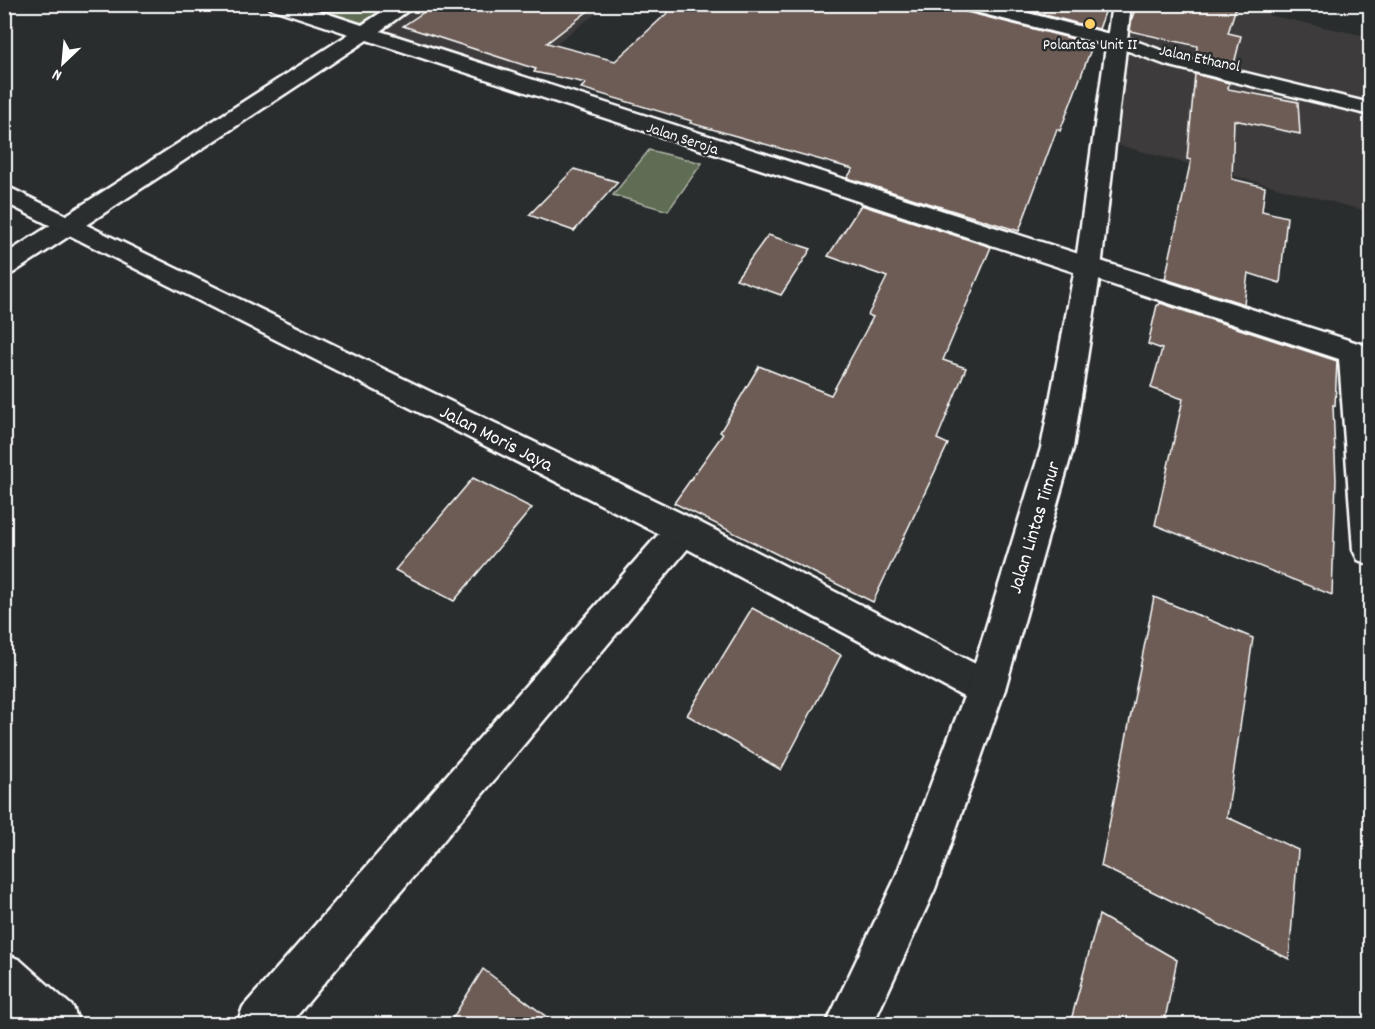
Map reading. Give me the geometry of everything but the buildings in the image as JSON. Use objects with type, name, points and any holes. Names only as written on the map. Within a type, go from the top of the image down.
[{"type":"main road","name":"Jalan Seroja","points":[[277,4],[1362,355]]},
{"type":"main road","points":[[4,267],[408,4]]},
{"type":"main road","points":[[967,4],[1123,44]]},
{"type":"main road","name":"Jalan Lintas Timur","points":[[849,1024],[913,889],[986,689],[1057,448],[1123,44],[1122,4]]},
{"type":"main road","name":"Jalan Ethanol","points":[[1123,44],[1175,50],[1371,97]]},
{"type":"main road","name":"Jalan Ethanol","points":[[1123,44],[1173,61],[1371,109]]},
{"type":"main road","name":"Jalan Moris Jaya","points":[[4,192],[682,530],[986,689]]},
{"type":"main road","points":[[1362,355],[1371,550]]},
{"type":"main road","points":[[260,1024],[682,530]]},
{"type":"main road","points":[[4,976],[56,1024]]},
{"type":"shaded area","points":[[408,5],[607,5],[516,74],[372,27]]},
{"type":"shaded area","points":[[1133,5],[1267,5],[1268,15],[1370,37],[1370,212],[1118,145]]},
{"type":"green space","points":[[392,4],[359,24],[301,5]]},
{"type":"green space","points":[[649,150],[702,163],[668,211],[613,195]]},
{"type":"place","name":"Polantas Unit II","points":[[1090,24]]}]
